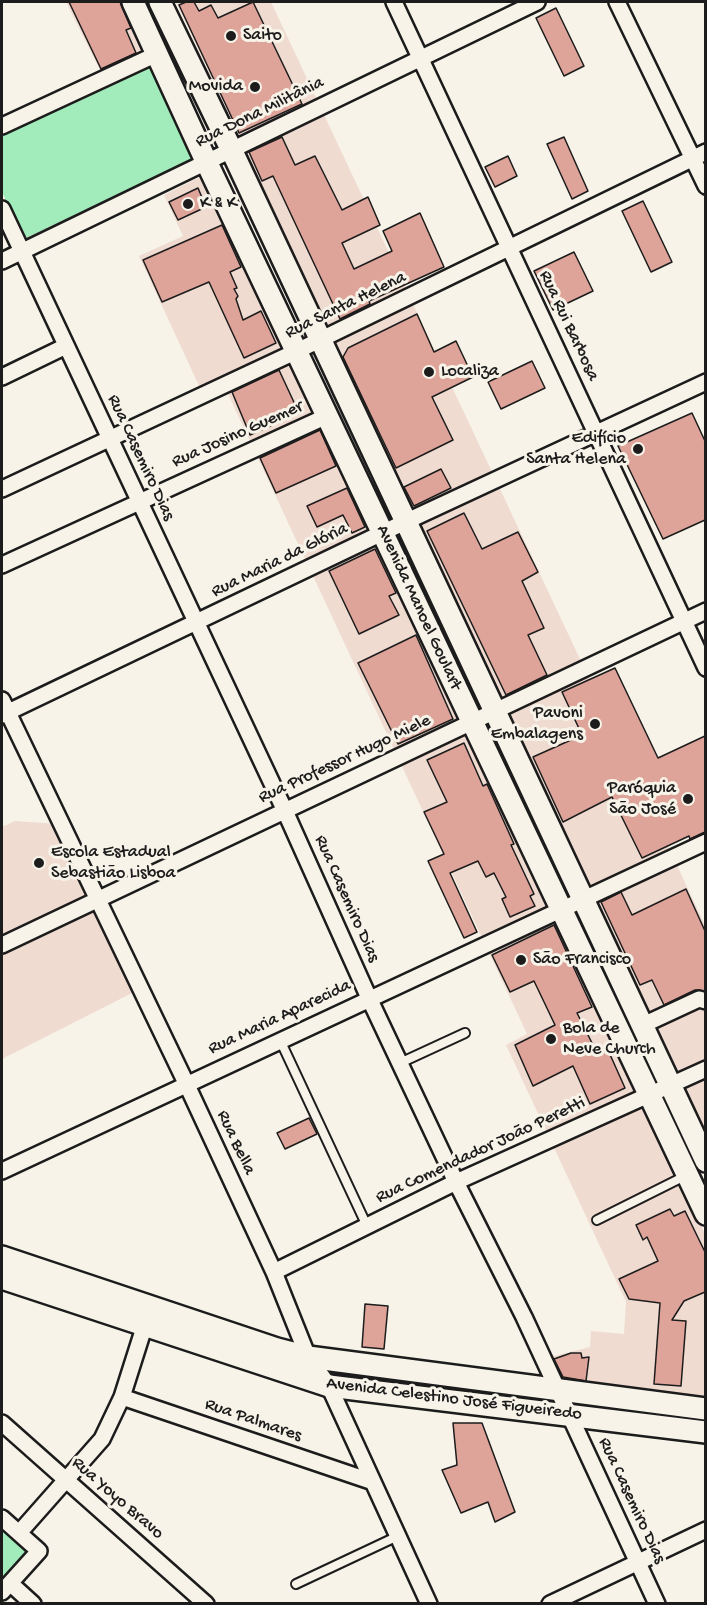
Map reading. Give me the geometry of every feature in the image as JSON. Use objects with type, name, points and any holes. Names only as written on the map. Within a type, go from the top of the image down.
[{"type":"main road","name":"Avenida Manoel Goulart","points":[[133,2],[206,161],[705,1214]]},
{"type":"main road","name":"Avenida Manoel Goulart","points":[[160,2],[705,1161]]},
{"type":"main road","name":"Avenida Celestino José Figueiredo","points":[[2,1257],[329,1386],[705,1432]]},
{"type":"main road","name":"Avenida Celestino José Figueiredo","points":[[2,1278],[308,1357],[705,1409]]},
{"type":"street","name":"Rua Rui Barbosa","points":[[394,2],[705,668]]},
{"type":"street","name":"Rua Dona Militânia","points":[[2,261],[537,2]]},
{"type":"street","points":[[617,2],[699,155],[705,186]]},
{"type":"street","points":[[2,126],[157,54]]},
{"type":"street","name":"Rua Santa Helena","points":[[2,489],[320,340],[699,155]]},
{"type":"street","name":"Rua Casemiro Dias","points":[[2,209],[285,811],[369,998],[456,1182],[524,1317],[657,1604]]},
{"type":"street","points":[[2,376],[66,346]]},
{"type":"street","name":"Rua Maria da Glória","points":[[3,709],[196,623],[405,522],[705,382]]},
{"type":"street","name":"Rua Josino Guemer","points":[[2,565],[327,416]]},
{"type":"street","name":"Rua Professor Hugo Miele","points":[[2,945],[705,611]]},
{"type":"street","name":"Rua Bella","points":[[3,709],[186,1083],[274,1272],[308,1357],[329,1386],[429,1604]]},
{"type":"street","name":"Rua Maria Aparecida","points":[[2,1171],[705,842]]},
{"type":"street","points":[[643,1025],[699,999],[705,1001]]},
{"type":"street","name":"Rua Comendador João Peretti","points":[[274,1272],[456,1182],[705,1069]]},
{"type":"street","points":[[19,1533],[102,1439],[122,1397],[148,1316]]},
{"type":"street","name":"Rua Palmares","points":[[122,1397],[373,1482]]},
{"type":"street","name":"Rua Yoyo Bravo","points":[[2,1423],[206,1604]]},
{"type":"street","points":[[2,1518],[39,1551],[6,1588],[33,1604]]},
{"type":"street","points":[[550,1604],[705,1530]]},
{"type":"lane","points":[[400,1063],[465,1033]]},
{"type":"lane","points":[[280,1040],[367,1226]]},
{"type":"lane","points":[[597,1220],[687,1175]]},
{"type":"lane","points":[[296,1584],[398,1536]]},
{"type":"shaded area","points":[[66,2],[124,2],[148,50],[102,74]]},
{"type":"shaded area","points":[[176,2],[271,2],[705,925],[705,1139]]},
{"type":"shaded area","points":[[202,176],[705,1234],[705,1403],[561,1385],[550,1357],[590,1347],[591,1331],[624,1334],[626,1302],[506,1045],[527,1034],[221,379],[200,388],[139,256],[183,236],[164,195]]},
{"type":"shaded area","points":[[15,821],[58,824],[138,990],[2,1059],[2,827]]},
{"type":"green space","points":[[150,66],[194,158],[24,239],[2,192],[2,136]]},
{"type":"green space","points":[[2,1527],[29,1551],[2,1582]]},
{"type":"building","points":[[69,2],[120,2],[131,28],[126,30],[136,53],[101,69]]},
{"type":"building","points":[[194,2],[199,11],[211,5],[218,18],[253,2],[302,104],[239,133],[179,5]]},
{"type":"building","points":[[556,8],[584,66],[564,76],[536,18]]},
{"type":"building","points":[[282,137],[295,165],[315,156],[342,210],[368,197],[380,225],[342,243],[354,269],[392,251],[383,231],[420,213],[444,267],[369,301],[370,304],[340,319],[273,176],[262,181],[249,152]]},
{"type":"building","points":[[564,137],[588,191],[572,199],[547,144]]},
{"type":"building","points":[[508,156],[517,176],[495,187],[485,167]]},
{"type":"building","points":[[198,188],[206,207],[178,220],[169,202]]},
{"type":"building","points":[[643,201],[672,262],[651,272],[622,211]]},
{"type":"building","points":[[222,225],[241,267],[230,272],[237,288],[234,289],[238,296],[236,299],[243,320],[261,311],[276,343],[244,358],[209,282],[162,302],[143,260]]},
{"type":"building","points":[[574,252],[593,291],[553,310],[534,271]]},
{"type":"building","points":[[417,314],[434,352],[456,341],[473,377],[432,397],[453,440],[396,468],[343,357],[348,348]]},
{"type":"building","points":[[532,361],[545,388],[501,409],[488,382]]},
{"type":"building","points":[[279,370],[299,413],[250,435],[232,392]]},
{"type":"building","points":[[692,413],[705,441],[705,520],[663,539],[618,446]]},
{"type":"building","points":[[320,430],[336,466],[276,493],[260,458]]},
{"type":"building","points":[[441,469],[451,488],[414,506],[404,487]]},
{"type":"building","points":[[347,488],[365,527],[352,533],[343,515],[317,527],[307,506]]},
{"type":"building","points":[[464,513],[482,549],[518,532],[538,572],[522,581],[544,628],[528,635],[547,675],[506,695],[427,531]]},
{"type":"building","points":[[375,549],[396,593],[389,596],[399,615],[359,634],[329,571]]},
{"type":"building","points":[[416,635],[453,719],[398,744],[358,663]]},
{"type":"building","points":[[615,668],[658,758],[705,736],[705,832],[690,839],[689,836],[642,858],[612,797],[563,822],[533,757],[582,735],[562,692]]},
{"type":"building","points":[[464,743],[483,786],[487,784],[514,844],[511,845],[534,894],[530,896],[535,906],[510,917],[502,899],[506,897],[494,873],[486,877],[478,861],[450,873],[477,932],[464,938],[428,861],[444,854],[424,812],[447,802],[427,760]]},
{"type":"building","points":[[686,889],[705,931],[705,991],[695,990],[664,1005],[652,980],[640,985],[601,902],[621,892],[632,915]]},
{"type":"building","points":[[554,925],[592,1007],[577,1013],[598,1055],[608,1050],[625,1088],[590,1104],[573,1066],[533,1086],[515,1045],[555,1025],[534,981],[510,992],[492,955]]},
{"type":"building","points":[[309,1118],[317,1134],[285,1149],[277,1133]]},
{"type":"building","points":[[670,1209],[674,1216],[685,1211],[705,1252],[705,1292],[684,1301],[672,1320],[686,1321],[681,1386],[654,1384],[660,1303],[629,1299],[619,1279],[658,1261],[647,1237],[643,1240],[636,1225]]},
{"type":"building","points":[[365,1304],[388,1306],[384,1349],[362,1347]]},
{"type":"building","points":[[571,1353],[581,1353],[582,1358],[589,1357],[586,1381],[563,1377],[554,1359]]},
{"type":"building","points":[[453,1423],[482,1423],[515,1512],[495,1522],[488,1502],[461,1513],[442,1470],[457,1465]]},
{"type":"place","name":"Saito","points":[[231,36]]},
{"type":"place","name":"Movida","points":[[255,87]]},
{"type":"place","name":"K & K","points":[[188,204]]},
{"type":"place","name":"Localiza","points":[[429,372]]},
{"type":"place","name":"Edifício Santa Helena","points":[[638,449]]},
{"type":"place","name":"Pavoni Embalagens","points":[[595,724]]},
{"type":"place","name":"Paróquia São José","points":[[688,799]]},
{"type":"place","name":"Escola Estadual Sebastião Lisboa","points":[[39,863]]},
{"type":"place","name":"São Francisco","points":[[521,960]]},
{"type":"place","name":"Bola de Neve Church","points":[[551,1039]]}]
